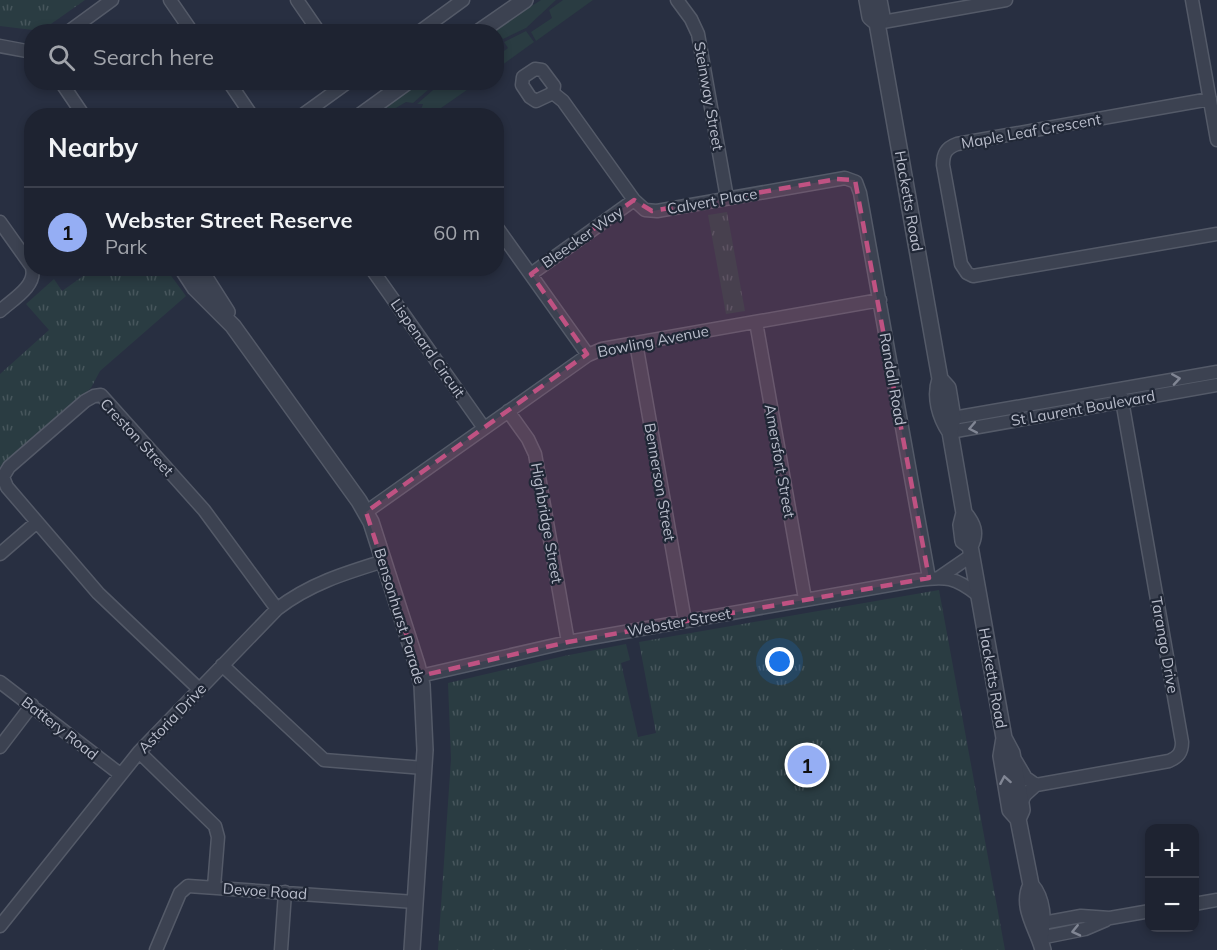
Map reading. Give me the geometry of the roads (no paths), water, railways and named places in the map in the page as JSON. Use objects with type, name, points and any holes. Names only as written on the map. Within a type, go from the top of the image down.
[{"type":"street","points":[[79,24],[112,0]]},
{"type":"street","points":[[170,0],[186,24]]},
{"type":"street","points":[[297,0],[314,24]]},
{"type":"street","points":[[427,24],[443,7],[463,0]]},
{"type":"street","points":[[490,24],[525,0]]},
{"type":"street","name":"Steinway Street","points":[[676,0],[698,34],[727,198]]},
{"type":"street","name":"Hacketts Road","points":[[867,0],[870,17],[878,23]]},
{"type":"street","name":"Hacketts Road","points":[[879,0],[882,16],[878,23],[940,379],[936,389],[948,424],[964,513],[961,525],[963,541],[972,546],[978,595],[1004,738],[1012,753],[1022,803],[1018,819]]},
{"type":"street","points":[[878,23],[1006,0]]},
{"type":"street","points":[[1192,0],[1217,141]]},
{"type":"street","points":[[0,45],[24,50]]},
{"type":"street","points":[[66,90],[79,108]]},
{"type":"street","points":[[234,90],[247,108]]},
{"type":"street","points":[[312,108],[337,90]]},
{"type":"street","points":[[371,108],[396,90]]},
{"type":"street","points":[[553,93],[563,101],[634,200]]},
{"type":"street","name":"Maple Leaf Crescent","points":[[1210,99],[957,144],[945,152],[943,165],[961,264],[967,273],[973,276],[1217,234]]},
{"type":"street","name":"Calvert Place","points":[[634,200],[641,207],[652,211],[837,179],[855,180]]},
{"type":"street","name":"Randall Road","points":[[855,180],[860,193],[934,578]]},
{"type":"street","name":"Bleecker Way","points":[[531,274],[634,200]]},
{"type":"street","points":[[0,222],[24,256]]},
{"type":"street","points":[[504,237],[588,355]]},
{"type":"street","points":[[0,311],[31,283],[34,276]]},
{"type":"street","name":"Bensonhurst Parade","points":[[187,276],[195,288],[233,326],[366,512],[384,561],[420,676],[425,734],[412,950]]},
{"type":"street","name":"Bensonhurst Parade","points":[[203,276],[225,309],[233,326]]},
{"type":"street","name":"Lispenard Circuit","points":[[377,276],[484,428]]},
{"type":"street","name":"Bowling Avenue","points":[[366,512],[588,355],[602,349],[880,300]]},
{"type":"street","name":"Amersfort Street","points":[[756,322],[805,599]]},
{"type":"street","name":"Bennerson Street","points":[[636,343],[685,621]]},
{"type":"street","name":"St Laurent Boulevard","points":[[948,424],[1120,388],[1217,372]]},
{"type":"street","name":"St Laurent Boulevard","points":[[948,424],[1122,401],[1217,385]]},
{"type":"street","name":"Tarango Drive","points":[[1036,784],[1169,761],[1179,756],[1182,747],[1120,388]]},
{"type":"street","name":"Creston Street","points":[[199,689],[98,593],[7,487],[3,480],[4,474],[85,401],[101,395],[204,510],[277,609]]},
{"type":"street","name":"Highbridge Street","points":[[507,411],[528,439],[535,454],[568,642]]},
{"type":"street","points":[[0,554],[37,522]]},
{"type":"street","name":"Webster Street","points":[[420,676],[568,642],[934,578],[972,546]]},
{"type":"street","name":"Astoria Drive","points":[[0,926],[139,752],[277,609],[297,594],[319,582],[384,561]]},
{"type":"street","points":[[934,578],[954,579],[978,595]]},
{"type":"street","points":[[222,665],[324,760],[424,768]]},
{"type":"street","name":"Battery Road","points":[[0,682],[120,774]]},
{"type":"street","points":[[0,747],[32,705]]},
{"type":"street","name":"Hacketts Road","points":[[1004,738],[1001,756],[1010,810],[1018,819],[1030,885],[1026,894],[1040,934]]},
{"type":"street","points":[[139,752],[215,826],[218,837],[214,887]]},
{"type":"street","points":[[1012,753],[1026,778],[1036,784],[1025,795],[1022,803]]},
{"type":"street","name":"Devoe Road","points":[[156,950],[183,889],[192,886],[415,902]]},
{"type":"street","points":[[281,950],[285,892]]},
{"type":"street","points":[[1199,902],[1217,900]]},
{"type":"street","points":[[1040,934],[1081,916],[1110,918],[1145,912]]},
{"type":"place","name":"Webster Street Reserve","points":[[807,765]]}]
